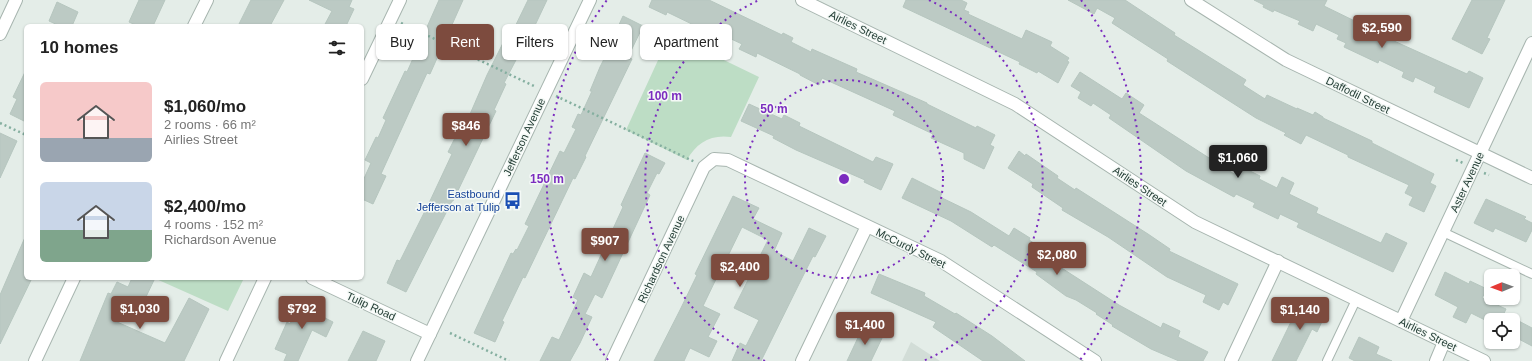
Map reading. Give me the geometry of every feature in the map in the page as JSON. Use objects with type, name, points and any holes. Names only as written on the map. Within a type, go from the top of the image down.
[{"type":"street","points":[[0,34],[16,0]]},
{"type":"street","points":[[195,24],[207,0]]},
{"type":"street","points":[[364,76],[400,0]]},
{"type":"street","name":"Jefferson Avenue","points":[[417,361],[590,0]]},
{"type":"street","name":"Airlies Street","points":[[802,0],[1015,104],[1195,222],[1484,361]]},
{"type":"street","name":"Daffodil Street","points":[[1191,0],[1286,60],[1532,178]]},
{"type":"street","name":"Aster Avenue","points":[[1401,321],[1532,43]]},
{"type":"street","name":"McCurdy Street","points":[[714,159],[728,160],[941,261],[1095,361]]},
{"type":"street","name":"Richardson Avenue","points":[[612,361],[704,167],[714,159]]},
{"type":"street","points":[[802,361],[867,226]]},
{"type":"street","points":[[1232,361],[1278,261]]},
{"type":"street","points":[[35,361],[73,280]]},
{"type":"street","points":[[226,361],[264,280]]},
{"type":"street","name":"Tulip Road","points":[[316,280],[430,334]]},
{"type":"street","points":[[1436,361],[1444,342]]},
{"type":"lane","points":[[1443,232],[1532,274]]},
{"type":"lane","points":[[1327,361],[1356,300]]},
{"type":"path","points":[[0,123],[24,134]]},
{"type":"path","points":[[450,333],[510,361]]},
{"type":"shaded area","points":[[911,342],[940,361],[902,361]]},
{"type":"green space","points":[[658,60],[724,60],[759,77],[731,137],[717,137],[705,141],[695,149],[687,160],[626,130]]},
{"type":"green space","points":[[158,280],[243,280],[228,311]]},
{"type":"building","points":[[139,0],[165,0],[154,24],[134,24],[129,22]]},
{"type":"building","points":[[251,0],[284,0],[271,24],[239,24]]},
{"type":"building","points":[[309,0],[352,0],[349,7],[354,9],[347,24],[325,24],[332,11]]},
{"type":"building","points":[[439,0],[463,0],[452,24],[436,24],[436,60],[430,74],[427,73],[381,174],[386,176],[373,204],[364,200],[364,179],[371,163],[365,160],[376,137],[378,138],[386,120],[383,118],[405,71],[407,72],[412,60],[428,60],[428,25]]},
{"type":"building","points":[[528,0],[547,0],[536,24],[516,24]]},
{"type":"building","points":[[652,0],[709,0],[782,35],[783,33],[793,38],[791,42],[811,52],[812,49],[857,69],[856,72],[927,103],[976,128],[977,126],[995,135],[990,145],[994,147],[984,169],[964,159],[964,153],[931,138],[933,134],[893,115],[895,111],[822,78],[819,85],[757,53],[756,57],[739,49],[742,44],[732,39],[732,24],[692,24],[667,12],[666,15],[649,7]]},
{"type":"building","points":[[906,0],[961,0],[967,3],[964,10],[969,12],[968,14],[1022,39],[1026,30],[1052,42],[1050,46],[1069,58],[1067,61],[1069,62],[1058,83],[1038,71],[1037,73],[1019,64],[1020,62],[903,7]]},
{"type":"building","points":[[1068,0],[1125,0],[1175,33],[1174,35],[1246,80],[1243,85],[1265,99],[1267,95],[1313,115],[1315,112],[1323,118],[1372,141],[1372,143],[1434,174],[1430,183],[1436,186],[1424,212],[1409,205],[1413,197],[1405,193],[1409,185],[1348,157],[1348,155],[1306,135],[1301,144],[1284,135],[1286,133],[1256,118],[1167,61],[1168,59],[1112,23],[1115,18],[1097,8],[1094,14]]},
{"type":"building","points":[[1254,0],[1327,0],[1324,6],[1365,26],[1365,28],[1383,37],[1386,31],[1397,36],[1394,41],[1467,74],[1469,71],[1483,78],[1469,108],[1434,92],[1436,87],[1415,77],[1413,82],[1402,77],[1404,72],[1379,60],[1378,63],[1344,47],[1346,43],[1337,39],[1339,35],[1316,24],[1313,31],[1298,24],[1300,21],[1274,10],[1273,12]]},
{"type":"building","points":[[1472,0],[1505,0],[1487,38],[1490,39],[1482,54],[1452,39]]},
{"type":"building","points":[[57,2],[78,12],[73,24],[56,24],[49,21]]},
{"type":"building","points":[[623,16],[640,24],[640,32],[632,49],[632,24],[619,24]]},
{"type":"building","points":[[502,45],[502,60],[516,60],[504,83],[506,84],[494,110],[496,111],[453,201],[406,292],[387,283],[397,260],[400,261],[430,201],[452,154],[448,152],[457,134],[461,135],[487,75]]},
{"type":"building","points":[[604,60],[632,60],[575,179],[573,178],[525,278],[523,277],[502,321],[504,322],[495,342],[474,333],[511,253],[513,254],[516,249],[517,250],[529,226],[525,224],[560,151],[564,153],[576,129],[572,127],[578,114],[581,115],[592,91],[590,91]]},
{"type":"building","points":[[1080,72],[1122,99],[1126,93],[1144,105],[1139,113],[1234,174],[1238,165],[1260,176],[1259,179],[1277,188],[1282,177],[1294,183],[1289,194],[1318,208],[1316,213],[1381,243],[1386,233],[1407,243],[1393,272],[1297,227],[1299,223],[1280,214],[1278,219],[1253,207],[1255,203],[1236,194],[1234,197],[1186,171],[1109,118],[1111,115],[1093,103],[1091,106],[1078,98],[1081,92],[1071,86]]},
{"type":"building","points":[[24,74],[24,121],[10,114],[17,99],[13,97]]},
{"type":"building","points":[[749,104],[782,119],[784,115],[800,123],[799,126],[873,162],[876,157],[893,164],[881,190],[864,182],[865,180],[796,150],[773,138],[774,136],[741,121]]},
{"type":"building","points":[[0,133],[17,141],[0,178]]},
{"type":"building","points":[[1019,151],[1025,156],[1026,154],[1058,176],[1057,178],[1075,190],[1076,188],[1148,234],[1170,249],[1169,251],[1238,284],[1228,305],[1223,302],[1219,310],[1203,302],[1206,295],[1167,277],[1108,237],[1062,210],[1063,208],[1032,187],[1033,184],[1008,168]]},
{"type":"building","points":[[645,153],[665,163],[659,174],[657,173],[647,193],[650,195],[602,298],[595,294],[585,314],[592,317],[580,343],[570,361],[540,361],[552,337],[559,340],[578,300],[573,297],[584,273],[591,277],[623,207],[621,205]]},
{"type":"building","points":[[912,178],[942,193],[940,197],[971,212],[1009,236],[1014,228],[1030,238],[1029,240],[1063,262],[1060,267],[1119,305],[1161,328],[1163,323],[1180,331],[1178,337],[1208,352],[1203,361],[1179,361],[1151,349],[1112,326],[1113,325],[1096,314],[1097,313],[1076,300],[1066,296],[1036,274],[1037,272],[994,245],[992,247],[951,221],[902,198]]},
{"type":"building","points":[[733,196],[759,208],[753,219],[782,233],[774,251],[793,261],[809,228],[826,236],[815,257],[813,256],[761,361],[732,361],[740,343],[746,346],[759,320],[734,308],[768,240],[742,227],[726,260],[729,261],[721,279],[717,277],[703,306],[720,314],[708,337],[717,341],[709,357],[690,348],[684,361],[654,361],[697,275],[695,274]]},
{"type":"building","points":[[1486,199],[1526,217],[1524,219],[1532,223],[1532,230],[1526,242],[1495,228],[1493,232],[1474,223]]},
{"type":"building","points":[[24,240],[24,280],[31,280],[0,344],[0,295]]},
{"type":"building","points":[[1445,272],[1469,284],[1470,281],[1484,288],[1484,294],[1482,298],[1484,299],[1484,305],[1497,305],[1506,309],[1504,313],[1484,313],[1484,320],[1471,313],[1466,323],[1453,317],[1458,307],[1435,295]]},
{"type":"building","points":[[879,274],[925,293],[924,296],[955,314],[956,313],[992,336],[1025,361],[983,361],[933,327],[936,322],[871,293]]},
{"type":"building","points":[[131,280],[154,280],[143,303],[129,296],[117,322],[165,343],[189,298],[209,309],[184,361],[80,361],[108,293],[111,294],[117,282],[128,287]]},
{"type":"building","points":[[306,298],[321,305],[317,314],[333,322],[326,337],[312,330],[298,361],[284,361],[287,354],[275,349],[287,322],[290,324],[298,307],[301,308]]},
{"type":"building","points":[[1302,299],[1327,311],[1317,332],[1312,329],[1296,361],[1272,361]]},
{"type":"building","points":[[1520,322],[1532,328],[1532,346],[1520,340]]},
{"type":"building","points":[[863,327],[883,336],[871,361],[847,361]]},
{"type":"building","points":[[363,331],[385,341],[376,361],[348,361]]},
{"type":"building","points":[[1359,337],[1379,347],[1376,354],[1392,361],[1355,361],[1349,358]]},
{"type":"place","name":"Eastbound Jefferson at Tulip","points":[[513,200]]}]
